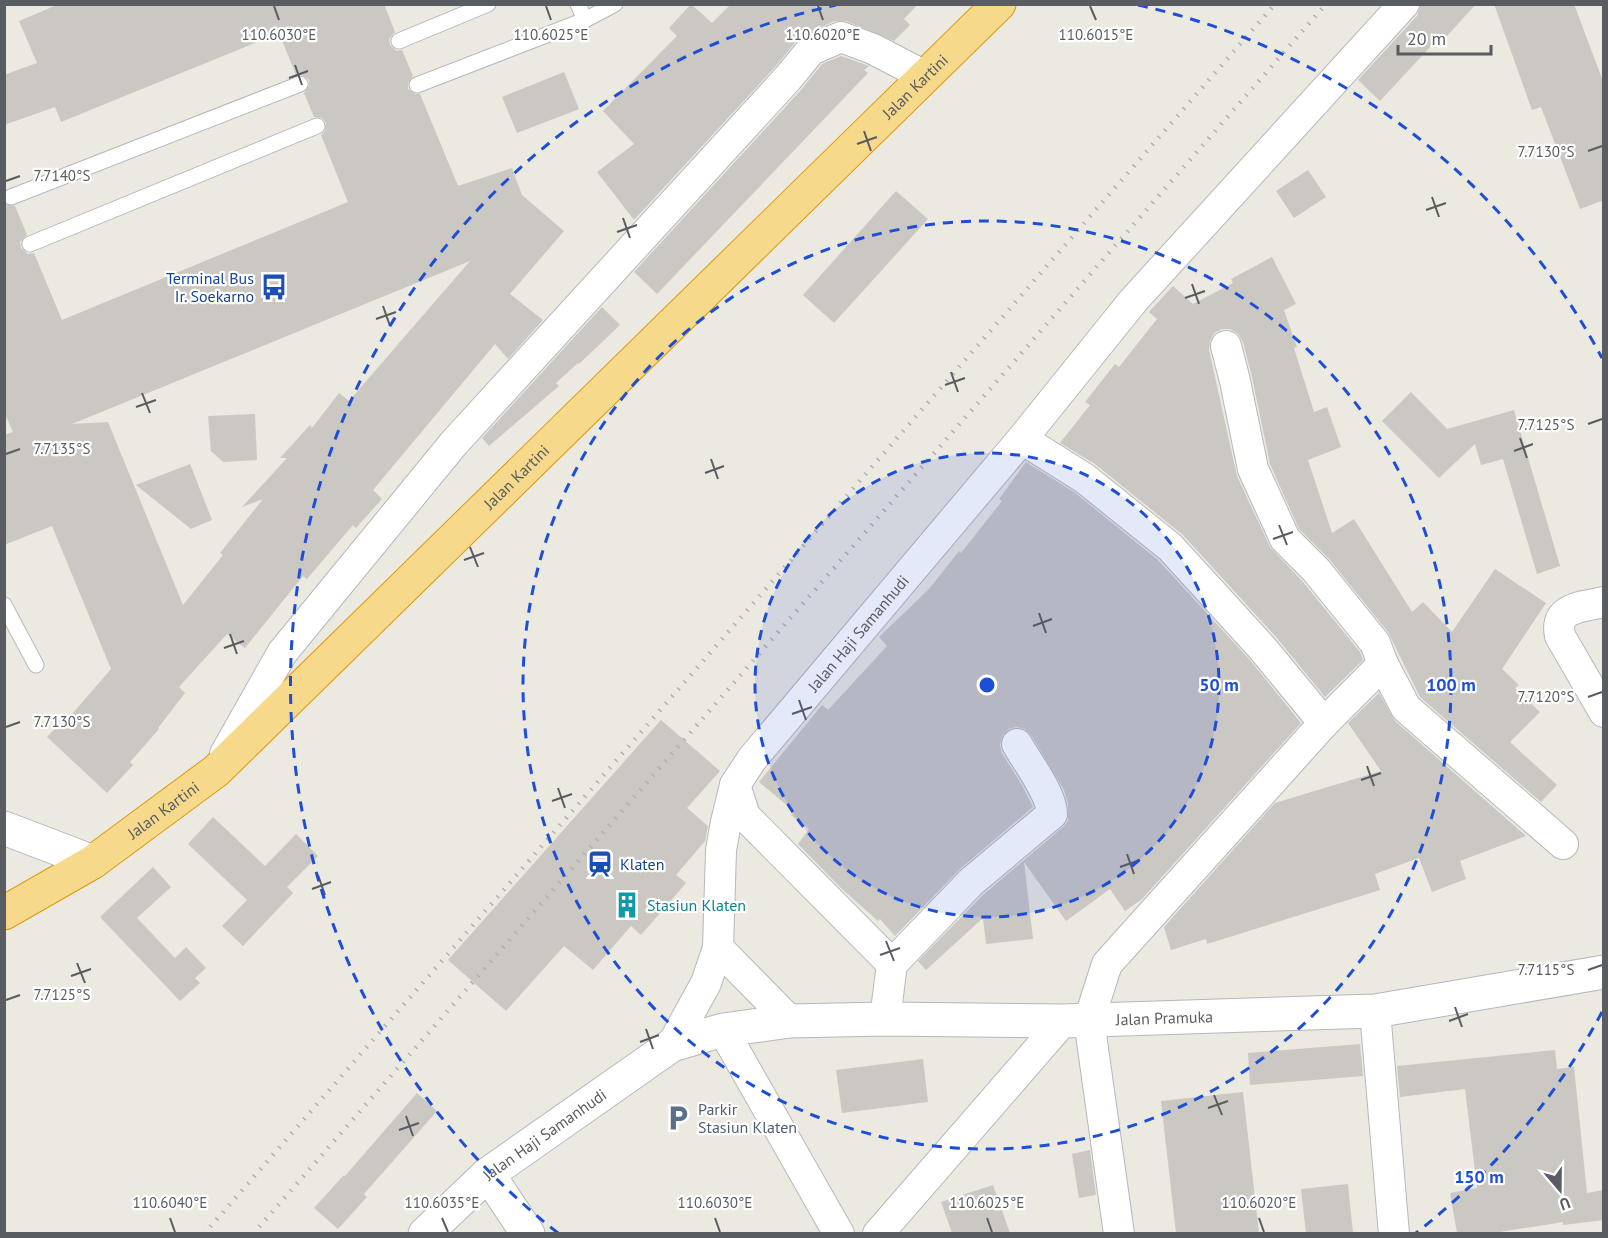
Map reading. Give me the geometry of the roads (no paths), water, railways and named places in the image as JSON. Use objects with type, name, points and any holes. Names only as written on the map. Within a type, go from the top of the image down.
[{"type":"highway","name":"Jalan Kartini","points":[[4,913],[93,862],[216,771],[999,4]]},
{"type":"street","name":"Jalan Haji Samanhudi","points":[[672,1045],[706,983],[718,948],[721,850],[735,785],[752,759],[1022,439],[1134,301],[1404,4]]},
{"type":"street","points":[[216,771],[282,653],[446,452],[780,87],[811,50],[841,37],[873,49],[925,76]]},
{"type":"street","points":[[1226,346],[1253,469],[1285,539],[1316,570],[1375,643],[1383,664],[1406,708],[1563,844]]},
{"type":"street","points":[[1022,439],[1084,478],[1170,547],[1263,649],[1324,723]]},
{"type":"street","points":[[1604,602],[1575,608],[1560,619],[1558,627],[1560,636],[1604,712]]},
{"type":"street","points":[[878,1233],[1076,1020],[1107,964],[1324,723],[1383,664]]},
{"type":"street","points":[[885,1020],[892,964],[971,882],[1052,814],[1052,806],[1048,797],[1017,744]]},
{"type":"street","points":[[735,785],[745,816],[892,964]]},
{"type":"street","points":[[4,828],[93,862]]},
{"type":"street","points":[[718,948],[790,1021]]},
{"type":"street","name":"Jalan Pramuka","points":[[723,1030],[790,1021],[1076,1020],[1375,1011],[1604,972]]},
{"type":"street","points":[[1375,1011],[1394,1233]]},
{"type":"street","points":[[1076,1020],[1119,1233]]},
{"type":"street","points":[[723,1030],[839,1233]]},
{"type":"street","name":"Jalan Haji Samanhudi","points":[[425,1233],[488,1174],[672,1045],[723,1030]]},
{"type":"street","points":[[488,1174],[528,1233]]},
{"type":"lane","points":[[399,41],[488,4]]},
{"type":"lane","points":[[578,4],[585,20]]},
{"type":"lane","points":[[417,85],[585,20],[615,4]]},
{"type":"lane","points":[[11,197],[300,84]]},
{"type":"lane","points":[[30,244],[317,126]]},
{"type":"lane","points":[[4,605],[36,665]]},
{"type":"railway","points":[[204,1234],[1275,4]]},
{"type":"railway","points":[[253,1234],[1326,4]]},
{"type":"place","name":"Terminal Bus Ir. Soekarno","points":[[274,287]]},
{"type":"place","name":"Klaten","points":[[600,864]]},
{"type":"place","name":"Stasiun Klaten","points":[[627,905]]},
{"type":"place","name":"Parkir Stasiun Klaten","points":[[678,1118]]}]
